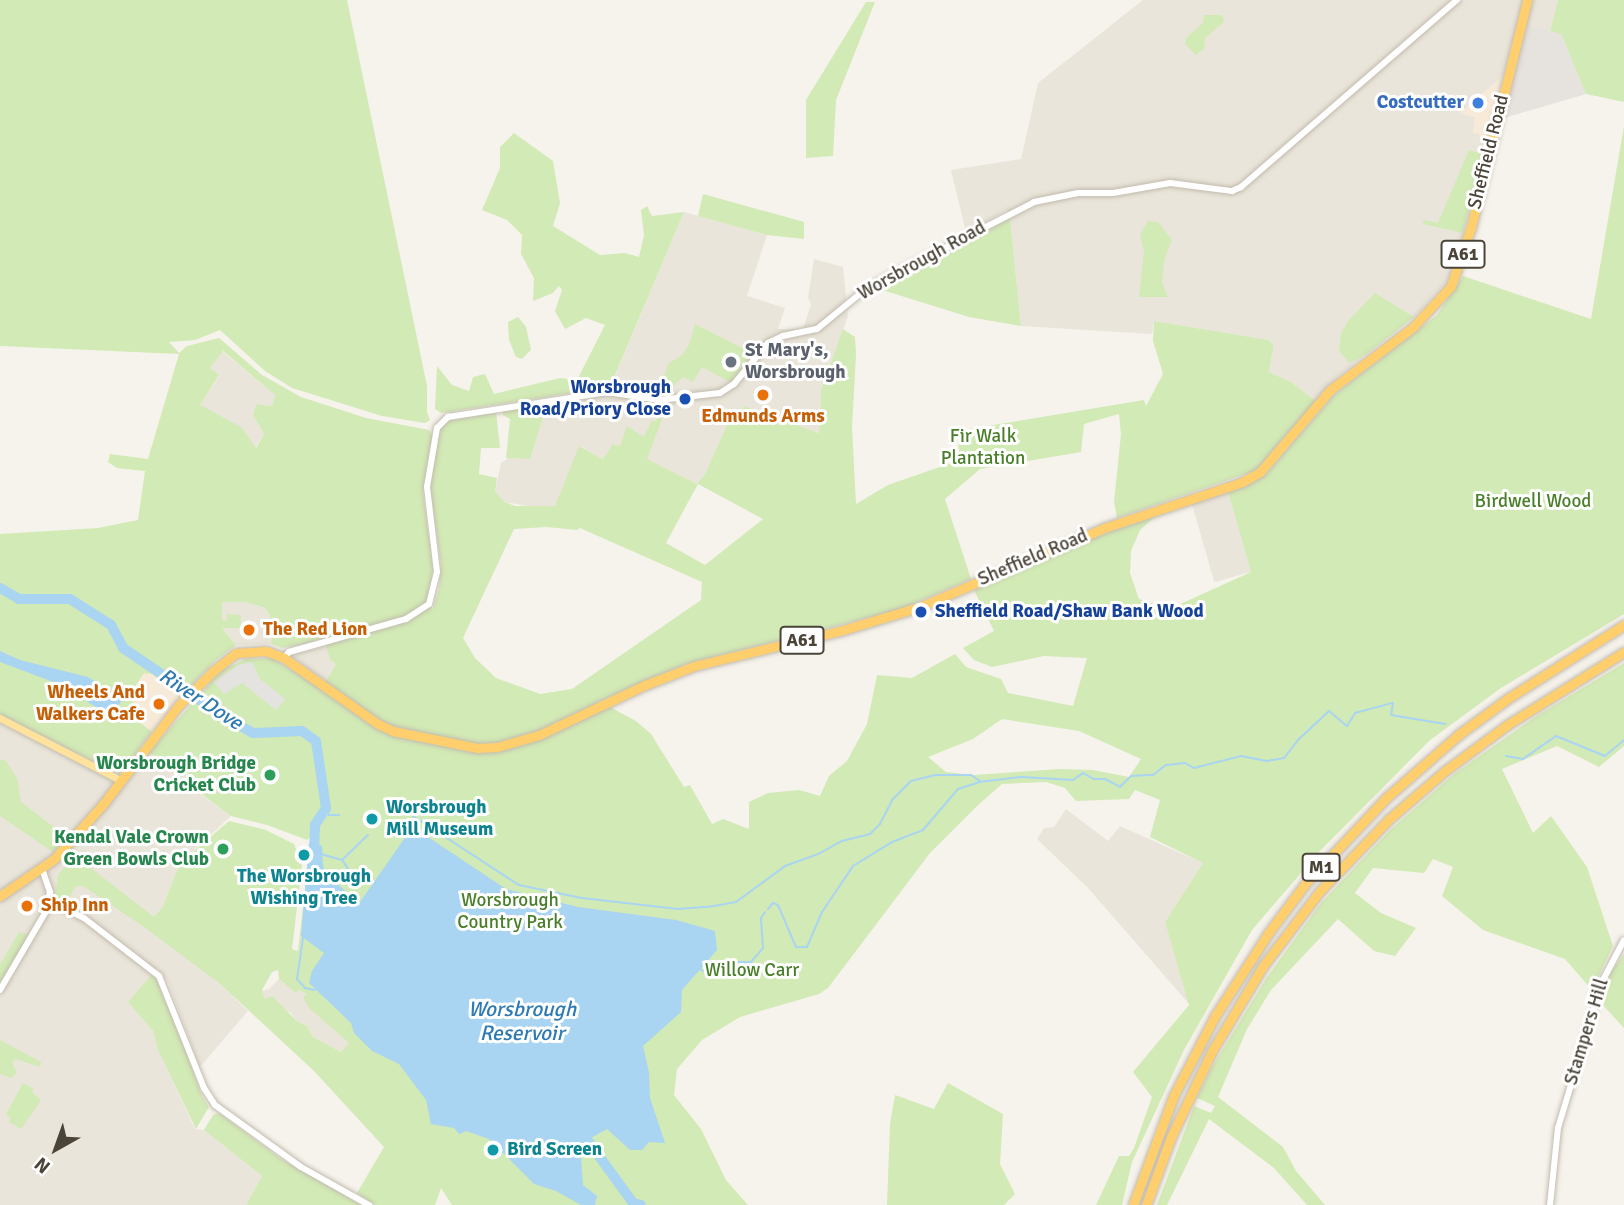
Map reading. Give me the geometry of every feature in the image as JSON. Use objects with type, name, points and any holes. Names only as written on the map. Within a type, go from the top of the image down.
[{"type":"highway","name":"Sheffield Road","points":[[284,657],[378,724],[442,742],[477,748],[497,747],[539,735],[645,685],[694,666],[843,631],[919,607],[1091,533],[1250,478],[1270,463],[1331,390],[1422,318],[1451,286],[1471,227],[1527,0]]},
{"type":"highway","name":"M1","points":[[1133,1205],[1174,1095],[1206,1033],[1251,958],[1305,884],[1386,797],[1458,735],[1510,697],[1624,625]]},
{"type":"highway","name":"A61","points":[[0,896],[42,869],[63,850],[122,781],[179,705],[236,653],[266,650],[284,657]]},
{"type":"highway","name":"M1","points":[[1146,1205],[1171,1137],[1212,1051],[1263,966],[1321,891],[1379,829],[1446,770],[1507,725],[1624,652]]},
{"type":"main road","points":[[0,718],[122,781]]},
{"type":"street","name":"Worsbrough Road","points":[[284,657],[289,652],[406,619],[429,604],[437,572],[427,488],[438,428],[444,419],[458,414],[607,392],[659,400],[720,393],[734,384],[768,344],[783,336],[817,329],[867,288],[1017,209],[1056,196],[1113,193],[1170,184],[1232,191],[1241,187],[1457,0]]},
{"type":"street","points":[[0,990],[42,921],[49,901],[49,883],[42,869]]},
{"type":"street","points":[[49,901],[83,918],[159,976],[204,1088],[215,1105],[301,1167],[369,1205]]},
{"type":"street","name":"Stampers Hill","points":[[1550,1205],[1558,1128],[1602,982],[1624,940]]},
{"type":"shaded area","points":[[1143,0],[1558,0],[1550,31],[1518,22],[1503,76],[1461,113],[1475,117],[1485,146],[1458,253],[1447,281],[1414,317],[1335,379],[1316,401],[1291,382],[1269,372],[1274,345],[1269,340],[1154,321],[1152,334],[1021,326],[1007,210],[966,232],[951,170],[1021,159],[1038,83]]},
{"type":"shaded area","points":[[1526,24],[1561,34],[1586,94],[1504,118]]},
{"type":"shaded area","points":[[1503,76],[1485,146],[1479,134],[1473,133],[1475,117],[1460,113]]},
{"type":"shaded area","points":[[684,212],[767,235],[747,296],[785,308],[778,329],[803,329],[811,304],[808,298],[814,259],[843,267],[848,316],[821,390],[819,433],[744,406],[738,416],[730,418],[705,474],[697,484],[614,444],[603,459],[580,446],[555,507],[539,508],[505,502],[495,492],[501,463],[510,457],[530,459],[546,409],[544,405],[607,395]]},
{"type":"shaded area","points":[[222,351],[275,395],[272,406],[256,404],[253,415],[264,434],[255,448],[200,405],[219,376],[210,368]]},
{"type":"shaded area","points":[[1228,492],[1251,572],[1214,582],[1191,502]]},
{"type":"shaded area","points":[[222,601],[246,602],[265,608],[273,621],[271,644],[236,645],[222,628]]},
{"type":"shaded area","points":[[327,646],[330,660],[336,664],[326,681],[294,658],[296,654]]},
{"type":"shaded area","points":[[252,662],[260,679],[285,699],[276,710],[242,683],[224,694],[214,682],[238,665]]},
{"type":"shaded area","points":[[144,672],[152,674],[179,698],[152,732],[136,719],[139,711],[129,696]]},
{"type":"shaded area","points":[[0,723],[104,776],[121,788],[149,752],[200,788],[201,795],[231,816],[180,863],[162,908],[219,983],[248,1011],[200,1067],[168,982],[157,968],[128,1002],[153,1031],[158,1050],[195,1129],[204,1130],[262,1176],[246,1205],[0,1205]]},
{"type":"shaded area","points":[[1066,809],[1108,841],[1120,826],[1203,863],[1165,922],[1190,1005],[1088,888],[1037,839],[1044,828],[1054,827]]},
{"type":"shaded area","points":[[279,979],[296,993],[299,990],[306,994],[310,1009],[351,1042],[341,1052],[313,1037],[307,1026],[297,1021],[291,1013],[265,999],[262,991],[269,989]]},
{"type":"green space","points":[[0,0],[347,0],[427,386],[427,412],[430,420],[425,423],[382,416],[292,388],[265,371],[220,330],[195,340],[169,342],[179,353],[187,346],[219,338],[262,375],[301,397],[366,418],[429,430],[433,436],[423,493],[433,568],[430,589],[432,611],[439,589],[441,564],[430,488],[440,430],[448,419],[496,411],[500,448],[481,448],[479,474],[497,478],[495,492],[505,502],[515,506],[555,506],[579,446],[603,459],[613,444],[620,446],[627,426],[644,437],[652,420],[655,422],[658,417],[662,419],[647,459],[697,484],[705,474],[730,418],[737,416],[744,406],[819,433],[821,390],[843,329],[855,337],[852,427],[856,504],[888,485],[960,460],[957,431],[1144,400],[1146,406],[1163,374],[1153,341],[1154,321],[1269,340],[1274,345],[1269,372],[1291,382],[1316,401],[1268,459],[1254,471],[1117,518],[1114,502],[1121,434],[1119,414],[1084,424],[1081,452],[980,469],[945,499],[971,579],[898,610],[686,664],[595,703],[610,707],[636,721],[651,734],[684,787],[690,785],[712,824],[723,819],[749,829],[749,802],[768,793],[799,790],[820,796],[829,776],[847,761],[867,724],[877,675],[912,678],[955,654],[966,667],[1001,679],[1008,693],[1073,706],[1087,658],[1044,656],[992,667],[974,660],[963,648],[994,631],[974,590],[1082,542],[1156,516],[1140,530],[1131,551],[1130,573],[1139,599],[1161,606],[1178,605],[1251,572],[1228,492],[1254,482],[1267,473],[1334,395],[1437,315],[1463,276],[1591,319],[1624,126],[1624,614],[1501,688],[1429,741],[1320,851],[1252,930],[1184,1050],[1132,1162],[1122,1205],[1096,1205],[1119,1156],[1129,1156],[1134,1148],[1152,1097],[1133,1072],[1189,1005],[1165,922],[1203,863],[1150,837],[1160,800],[1135,790],[1129,799],[1076,801],[1065,788],[1046,782],[1002,784],[977,806],[930,853],[828,988],[819,994],[740,1017],[702,1040],[677,1069],[674,1095],[701,1129],[726,1180],[748,1205],[452,1205],[441,1188],[435,1205],[375,1205],[357,1193],[384,1147],[314,1071],[219,983],[144,927],[83,886],[76,886],[65,904],[55,895],[58,875],[74,855],[154,917],[162,908],[180,863],[229,821],[266,830],[294,844],[302,865],[292,949],[298,951],[311,836],[307,840],[267,825],[231,816],[201,794],[200,788],[149,752],[221,671],[245,659],[272,658],[315,685],[326,681],[336,664],[330,660],[325,640],[282,648],[271,644],[273,621],[265,608],[246,602],[222,602],[222,620],[227,621],[227,614],[241,615],[241,628],[222,628],[236,645],[215,661],[179,698],[152,674],[144,673],[129,696],[140,712],[137,720],[152,732],[119,774],[0,715],[0,534],[98,528],[138,520],[145,471],[117,468],[108,462],[110,454],[148,459],[179,354],[0,346]],"holes":[[[223,351],[275,395],[272,406],[256,404],[253,415],[264,434],[256,448],[241,427],[200,405],[219,375],[210,368]],[[698,484],[763,519],[705,565],[666,543]],[[580,528],[702,582],[701,600],[572,689],[540,694],[496,678],[475,658],[463,638],[514,529]],[[1002,719],[1079,731],[1141,759],[1129,777],[1093,770],[1060,769],[973,775],[946,772],[928,757],[973,739]],[[278,970],[279,979],[296,993],[299,990],[306,994],[303,998],[310,1009],[349,1043],[341,1052],[313,1037],[307,1026],[297,1021],[272,996],[265,999],[262,990],[272,972]]]},
{"type":"green space","points":[[1558,0],[1624,0],[1624,102],[1586,94],[1561,34],[1550,31]]},
{"type":"green space","points":[[866,2],[875,2],[836,100],[833,156],[806,158],[806,100]]},
{"type":"green space","points":[[1204,15],[1222,15],[1224,22],[1205,38],[1204,49],[1196,55],[1185,44],[1186,38],[1203,23]]},
{"type":"green space","points":[[514,133],[553,161],[560,203],[553,226],[600,255],[625,253],[639,257],[644,235],[641,210],[647,206],[652,216],[684,212],[610,387],[441,413],[435,409],[437,366],[452,385],[469,391],[473,377],[485,374],[494,394],[560,378],[577,380],[605,325],[586,318],[565,329],[555,311],[562,290],[559,286],[553,293],[533,301],[534,278],[521,254],[522,235],[507,220],[482,210],[500,168],[500,147]]},
{"type":"green space","points":[[1469,150],[1483,154],[1463,233],[1423,224],[1424,220],[1438,223]]},
{"type":"green space","points":[[703,194],[804,222],[804,239],[767,235],[698,216]]},
{"type":"green space","points":[[1010,218],[1021,326],[969,317],[876,288]]},
{"type":"green space","points":[[1148,221],[1158,222],[1172,240],[1164,261],[1162,282],[1168,297],[1139,297],[1144,252],[1140,234]]},
{"type":"green space","points":[[1375,293],[1414,317],[1367,354],[1349,363],[1339,351],[1341,334],[1348,321]]},
{"type":"green space","points":[[518,317],[526,327],[531,350],[522,359],[516,357],[509,340],[508,322]]},
{"type":"green space","points":[[695,324],[752,353],[732,383],[702,367],[693,382],[683,377],[672,387],[662,382],[669,363],[681,356],[689,345]]},
{"type":"green space","points":[[544,405],[546,409],[530,459],[506,458],[510,419],[503,415],[502,410]]},
{"type":"green space","points":[[1624,663],[1624,746],[1599,767],[1557,746],[1502,769],[1533,833],[1551,816],[1587,867],[1613,946],[1592,990],[1565,959],[1483,930],[1442,896],[1453,867],[1433,859],[1424,873],[1373,868],[1355,893],[1381,913],[1416,928],[1395,956],[1374,951],[1338,919],[1271,990],[1247,1029],[1218,1097],[1283,1147],[1296,1171],[1325,1205],[1307,1205],[1274,1168],[1209,1119],[1167,1205],[1157,1205],[1194,1106],[1211,1113],[1215,1106],[1197,1098],[1212,1067],[1267,977],[1321,903],[1389,831],[1454,774],[1535,717]]},
{"type":"green space","points":[[0,760],[5,760],[17,778],[21,802],[67,837],[53,852],[0,816]]},
{"type":"green space","points":[[19,932],[30,935],[0,986],[0,964]]},
{"type":"green space","points":[[1624,954],[1624,1028],[1601,1003],[1608,976]]},
{"type":"green space","points":[[152,974],[165,992],[202,1096],[209,1107],[196,1129],[158,1050],[153,1031],[128,1002]]},
{"type":"green space","points":[[0,1040],[41,1062],[40,1067],[16,1059],[12,1063],[17,1073],[11,1078],[0,1074]]},
{"type":"green space","points":[[23,1083],[34,1089],[32,1092],[41,1100],[21,1129],[9,1122],[11,1118],[6,1114]]},
{"type":"green space","points":[[948,1083],[1003,1114],[1000,1164],[1015,1194],[1004,1205],[887,1205],[890,1124],[895,1095],[934,1109]]},
{"type":"green space","points":[[219,1113],[281,1159],[361,1205],[246,1205],[262,1176],[204,1130],[213,1115]]},
{"type":"water","points":[[0,651],[20,660],[88,677],[123,699],[111,716],[56,683],[0,662]]},
{"type":"water","name":"Worsbrough Reservoir","points":[[419,831],[506,889],[578,907],[676,920],[715,931],[717,950],[682,990],[681,1012],[643,1046],[649,1072],[650,1098],[665,1143],[649,1142],[642,1150],[630,1150],[607,1129],[580,1144],[583,1185],[597,1196],[595,1205],[581,1205],[556,1191],[534,1184],[489,1139],[466,1131],[459,1134],[454,1128],[431,1124],[426,1100],[399,1064],[372,1051],[354,1033],[351,1023],[309,983],[312,971],[324,953],[301,936],[309,843],[322,846],[323,866],[329,878],[360,902],[409,832]]},
{"type":"waterway","name":"River Dove","points":[[0,588],[19,599],[70,599],[111,625],[123,648],[228,719],[253,733],[302,731],[316,741],[326,808],[315,825],[314,856]]},
{"type":"waterway","points":[[768,909],[773,903],[778,905],[796,947],[807,947],[822,912],[853,866],[892,842],[923,830],[958,789],[979,782],[1021,777],[1073,780],[1083,773],[1094,779],[1105,779],[1120,787],[1131,776],[1153,775],[1166,765],[1185,763],[1194,768],[1241,756],[1267,761],[1284,758],[1299,739],[1329,711],[1347,726],[1355,713],[1393,703],[1391,715],[1445,724]]},
{"type":"waterway","points":[[1506,756],[1523,759],[1556,736],[1605,756],[1624,740]]},
{"type":"waterway","points":[[413,816],[519,885],[582,898],[677,909],[736,902],[785,866],[820,853],[842,841],[870,834],[880,824],[893,799],[911,781],[935,775],[971,775],[980,781]]},
{"type":"waterway","points":[[326,808],[329,815],[339,815]]},
{"type":"waterway","points":[[321,854],[342,860],[368,835]]},
{"type":"waterway","points":[[343,861],[348,869]]},
{"type":"waterway","points":[[697,968],[717,977],[732,962],[751,962],[763,948],[761,918],[765,912]]},
{"type":"waterway","points":[[303,938],[297,979],[305,988],[315,990]]},
{"type":"waterway","name":"River Dove","points":[[580,1130],[633,1203],[641,1205]]},
{"type":"place","name":"Costcutter","points":[[1478,103]]},
{"type":"place","name":"St Mary's, Worsbrough","points":[[731,362]]},
{"type":"place","name":"Edmunds Arms","points":[[763,395]]},
{"type":"place","name":"Worsbrough Road/Priory Close","points":[[685,399]]},
{"type":"place","name":"Sheffield Road/Shaw Bank Wood","points":[[921,612]]},
{"type":"place","name":"The Red Lion","points":[[249,630]]},
{"type":"place","name":"Wheels And Walkers Cafe","points":[[159,704]]},
{"type":"place","name":"Worsbrough Bridge Cricket Club","points":[[270,775]]},
{"type":"place","name":"Worsbrough Mill Museum","points":[[372,819]]},
{"type":"place","name":"Kendal Vale Crown Green Bowls Club","points":[[223,849]]},
{"type":"place","name":"The Worsbrough Wishing Tree","points":[[304,855]]},
{"type":"place","name":"Ship Inn","points":[[27,906]]},
{"type":"place","name":"Bird Screen","points":[[493,1150]]},
{"type":"park label","name":"Fir Walk Plantation","points":[[983,448]]},
{"type":"park label","name":"Birdwell Wood","points":[[1533,502]]},
{"type":"park label","name":"Worsbrough Country Park","points":[[510,912]]},
{"type":"park label","name":"Willow Carr","points":[[752,971]]}]
